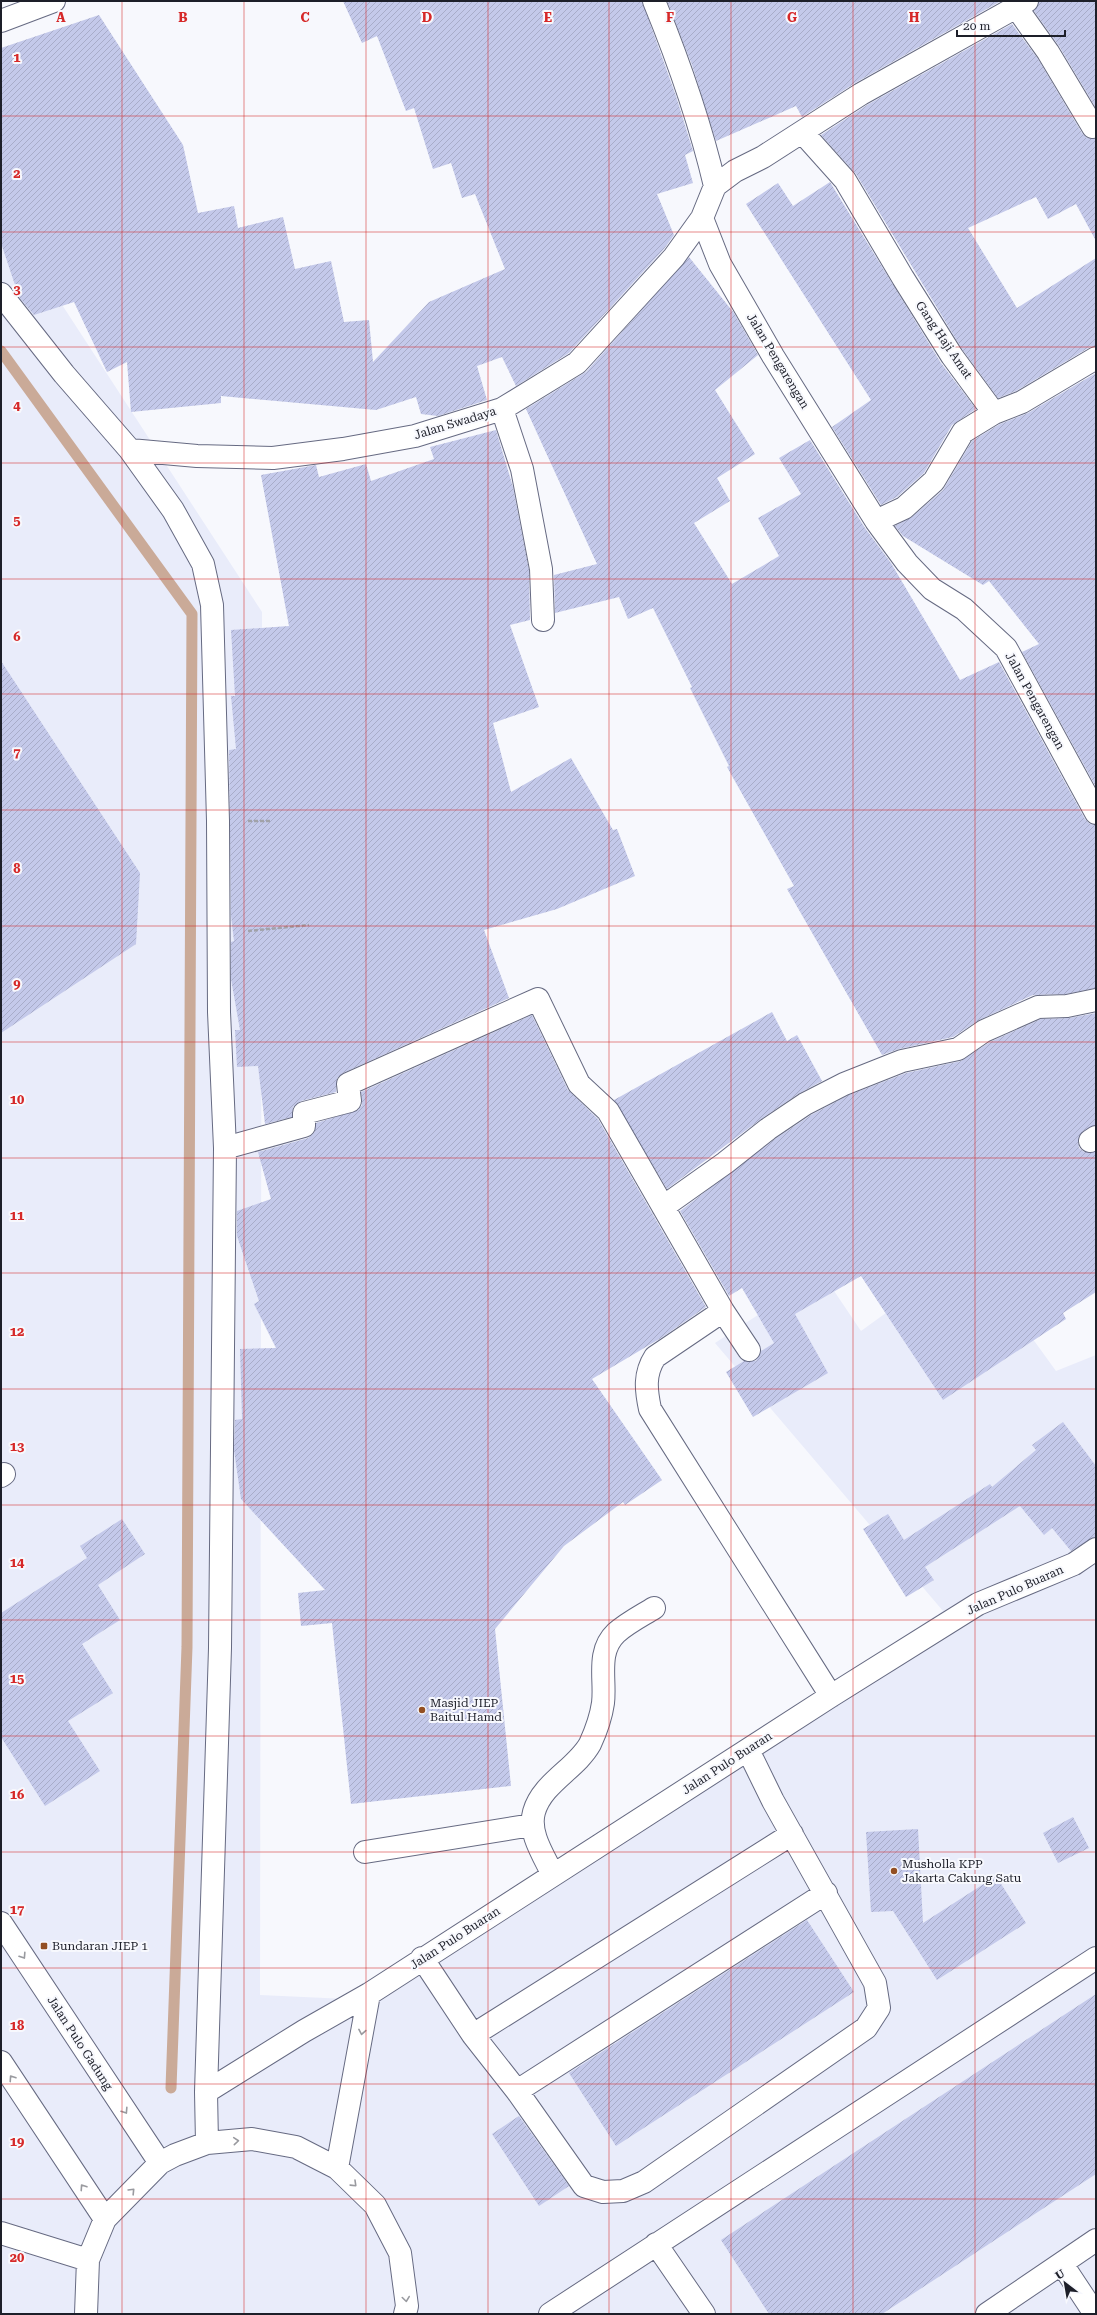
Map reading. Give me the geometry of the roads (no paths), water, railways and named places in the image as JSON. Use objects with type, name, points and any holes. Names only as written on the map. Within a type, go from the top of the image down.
[{"type":"street","points":[[1,21],[54,1]]},
{"type":"street","points":[[654,1],[678,58],[700,125],[715,186]]},
{"type":"street","points":[[702,218],[715,186],[735,171],[802,132],[862,94],[1022,4],[1048,52],[1093,127]]},
{"type":"street","name":"Gang Haji Amat","points":[[802,132],[845,180],[903,278],[944,343],[994,413]]},
{"type":"street","name":"Jalan Swadaya","points":[[130,450],[197,456],[273,458],[343,450],[415,436],[502,409],[577,363],[674,257],[702,218]]},
{"type":"street","name":"Jalan Pengarengan","points":[[702,218],[720,264],[774,356],[876,522],[907,563],[932,589],[964,609],[1006,648],[1096,813]]},
{"type":"street","points":[[1,294],[64,374],[130,450],[173,510],[203,564],[212,605],[218,821],[219,1012],[225,1148],[220,1648],[206,2092],[207,2144]]},
{"type":"street","points":[[876,522],[904,508],[934,482],[963,432],[994,413],[1022,402],[1096,358]]},
{"type":"street","points":[[502,409],[522,469],[541,570],[544,620]]},
{"type":"street","points":[[225,1148],[304,1126],[304,1113],[350,1101],[348,1084],[538,999],[579,1084],[608,1111],[723,1311],[749,1350]]},
{"type":"street","points":[[663,1208],[725,1163],[768,1129],[805,1104],[844,1084],[902,1061],[958,1049],[984,1031],[1038,1007],[1067,1006],[1096,1000]]},
{"type":"street","points":[[723,1311],[655,1357],[648,1368],[646,1390],[650,1409],[831,1696]]},
{"type":"street","name":"Jalan Pulo Buaran","points":[[206,2092],[304,2031],[369,1994],[422,1958],[553,1874],[978,1604],[1074,1564],[1096,1549]]},
{"type":"street","points":[[553,1874],[532,1825],[534,1811],[545,1792],[589,1745],[599,1724],[603,1702],[604,1655],[608,1643],[615,1634],[654,1608]]},
{"type":"street","points":[[422,1958],[473,2035],[517,2091],[584,2186],[603,2192],[623,2191],[644,2182],[866,2028],[879,2008],[875,1984],[826,1892],[773,1801],[748,1750]]},
{"type":"street","points":[[365,1852],[532,1825]]},
{"type":"street","points":[[473,2035],[792,1834]]},
{"type":"street","points":[[517,2091],[826,1892]]},
{"type":"street","name":"Jalan Pulo Gadung","points":[[1,1923],[160,2163]]},
{"type":"street","points":[[550,2314],[1096,1958]]},
{"type":"street","points":[[337,2168],[369,1994]]},
{"type":"street","points":[[1,2062],[105,2219]]},
{"type":"street","points":[[86,2314],[88,2260],[105,2219],[160,2163],[180,2153],[207,2144],[252,2139],[296,2147],[337,2168],[375,2205],[400,2253],[407,2306],[405,2314]]},
{"type":"street","points":[[1,2233],[88,2260]]},
{"type":"street","points":[[987,2314],[1096,2240]]},
{"type":"street","points":[[656,2244],[704,2314]]},
{"type":"street","points":[[1062,2264],[1095,2314]]},
{"type":"waterway","points":[[1,351],[192,614],[187,1647],[171,2088]]},
{"type":"place","name":"Masjid JIEP Baitul Hamd","points":[[422,1710]]},
{"type":"place","name":"Musholla KPP Jakarta Cakung Satu","points":[[894,1871]]},
{"type":"place","name":"Bundaran JIEP 1","points":[[44,1946]]}]
